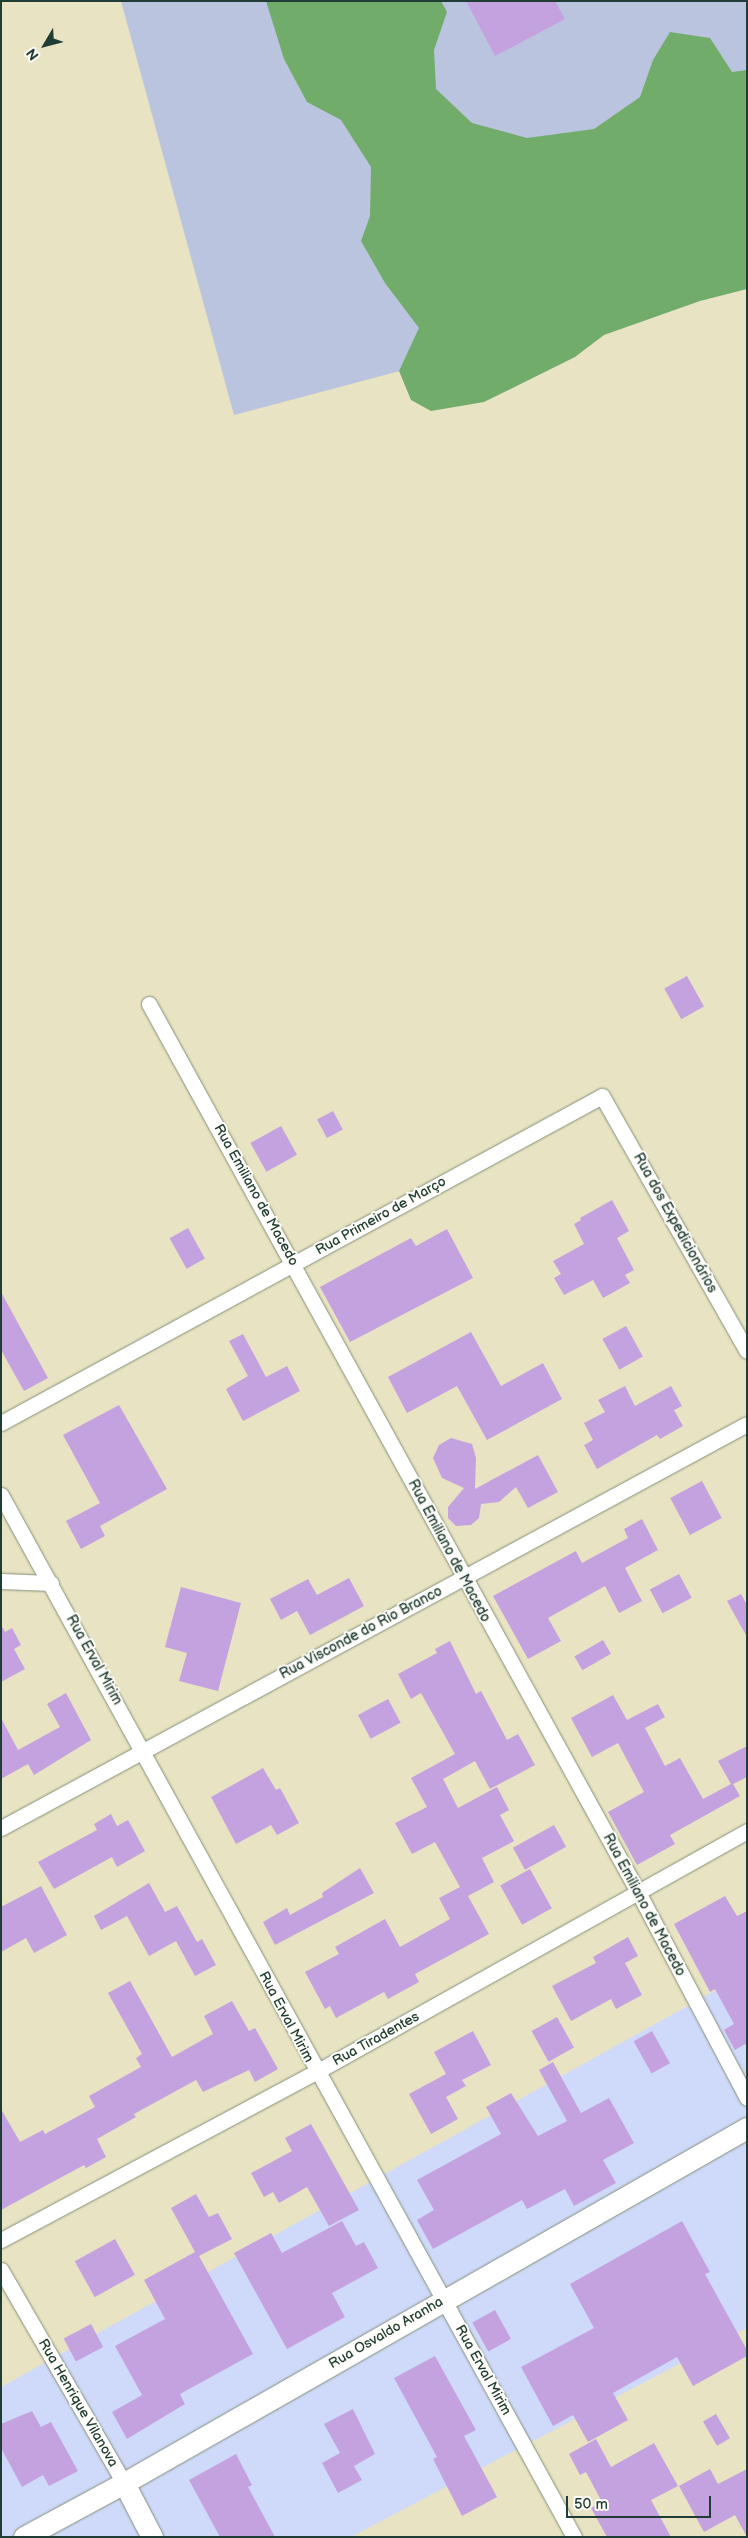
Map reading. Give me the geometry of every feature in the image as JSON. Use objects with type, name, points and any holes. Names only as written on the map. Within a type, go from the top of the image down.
[{"type":"main road","name":"Rua Osvaldo Aranha","points":[[24,2537],[124,2483],[747,2128]]},
{"type":"main road","name":"Rua Henrique Vilanova","points":[[124,2483],[152,2537]]},
{"type":"street","name":"Rua Emiliano de Macedo","points":[[149,1004],[294,1264],[462,1578],[638,1892],[747,2098]]},
{"type":"street","name":"Rua Primeiro de Março","points":[[1,1423],[602,1096]]},
{"type":"street","name":"Rua dos Expedicionários","points":[[602,1096],[747,1351]]},
{"type":"street","name":"Rua Visconde do Rio Branco","points":[[1,1828],[747,1424]]},
{"type":"street","name":"Rua Erval Mirim","points":[[1,1495],[144,1750],[316,2072],[444,2299],[574,2537]]},
{"type":"street","points":[[1,1581],[51,1583]]},
{"type":"street","name":"Rua Tiradentes","points":[[1,2240],[316,2072],[747,1831]]},
{"type":"street","name":"Rua Henrique Vilanova","points":[[1,2270],[124,2483]]},
{"type":"shaded area","points":[[121,1],[747,1],[747,279],[234,415]]},
{"type":"shaded area","points":[[747,1973],[747,2328],[351,2537],[1,2537],[1,2387]]},
{"type":"green space","points":[[266,1],[441,1],[447,12],[434,50],[436,89],[472,123],[527,138],[594,129],[640,97],[653,60],[670,32],[710,38],[732,72],[747,70],[747,289],[700,301],[604,335],[575,357],[484,402],[431,411],[411,400],[399,371],[419,328],[385,283],[361,241],[370,216],[371,167],[341,120],[307,102],[284,59]]},
{"type":"building","points":[[466,1],[555,1],[565,19],[495,56]]},
{"type":"building","points":[[687,976],[704,1007],[681,1019],[664,989]]},
{"type":"building","points":[[333,1111],[343,1130],[327,1138],[317,1119]]},
{"type":"building","points":[[281,1126],[297,1155],[266,1172],[250,1143]]},
{"type":"building","points":[[612,1200],[629,1231],[617,1238],[634,1270],[625,1275],[630,1283],[603,1298],[593,1280],[564,1295],[554,1278],[561,1274],[553,1261],[584,1244],[574,1224],[581,1220],[580,1218]]},
{"type":"building","points":[[188,1228],[205,1259],[187,1269],[170,1238]]},
{"type":"building","points":[[447,1229],[473,1278],[350,1342],[320,1287],[411,1238],[416,1246]]},
{"type":"building","points":[[1,1292],[48,1378],[24,1391],[1,1350]]},
{"type":"building","points":[[626,1326],[643,1357],[619,1370],[602,1339]]},
{"type":"building","points":[[471,1332],[501,1386],[543,1363],[562,1399],[487,1440],[457,1386],[407,1413],[388,1377]]},
{"type":"building","points":[[243,1334],[266,1377],[287,1366],[300,1391],[243,1421],[226,1389],[248,1376],[229,1341]]},
{"type":"building","points":[[625,1386],[635,1406],[671,1386],[682,1406],[674,1410],[683,1426],[660,1439],[657,1435],[597,1469],[584,1445],[593,1440],[584,1423],[605,1412],[598,1400]]},
{"type":"building","points":[[119,1405],[167,1489],[100,1526],[105,1536],[81,1549],[66,1521],[100,1503],[63,1435]]},
{"type":"building","points":[[451,1438],[472,1444],[476,1458],[475,1489],[538,1455],[558,1492],[528,1508],[516,1487],[499,1502],[481,1504],[479,1518],[471,1525],[456,1526],[448,1518],[448,1507],[464,1488],[442,1478],[433,1458],[439,1445]]},
{"type":"building","points":[[702,1481],[722,1518],[690,1535],[670,1498]]},
{"type":"building","points":[[642,1519],[658,1550],[625,1568],[642,1601],[619,1613],[605,1586],[548,1618],[561,1641],[528,1659],[493,1596],[576,1551],[582,1563],[628,1538],[624,1529]]},
{"type":"building","points":[[679,1574],[692,1598],[663,1613],[650,1589]]},
{"type":"building","points":[[349,1578],[364,1606],[310,1635],[297,1611],[281,1620],[270,1599],[308,1579],[317,1595]]},
{"type":"building","points":[[181,1587],[241,1603],[218,1691],[179,1681],[187,1653],[165,1647]]},
{"type":"building","points":[[741,1594],[747,1605],[747,1637],[727,1601]]},
{"type":"building","points":[[1,1625],[5,1632],[12,1628],[21,1645],[14,1649],[25,1669],[1,1682]]},
{"type":"building","points":[[603,1640],[611,1654],[582,1670],[574,1657]]},
{"type":"building","points":[[450,1641],[476,1694],[481,1691],[507,1740],[518,1734],[535,1765],[490,1789],[475,1761],[443,1779],[458,1808],[497,1787],[509,1810],[500,1815],[514,1841],[482,1858],[494,1882],[468,1896],[489,1934],[415,1974],[419,1982],[388,1999],[384,1992],[336,2018],[330,2006],[325,2009],[305,1972],[339,1954],[335,1947],[385,1919],[400,1947],[450,1919],[439,1898],[460,1887],[435,1842],[412,1854],[395,1823],[427,1807],[411,1778],[455,1754],[421,1693],[411,1699],[398,1674],[437,1653],[435,1649]]},
{"type":"building","points":[[66,1693],[91,1740],[34,1775],[28,1764],[1,1779],[1,1718],[18,1750],[60,1727],[47,1704]]},
{"type":"building","points":[[613,1695],[627,1720],[658,1704],[665,1717],[645,1728],[665,1766],[680,1758],[703,1799],[731,1784],[718,1761],[747,1746],[747,1777],[733,1784],[740,1796],[670,1835],[675,1844],[637,1865],[608,1812],[644,1792],[618,1743],[592,1757],[571,1718]]},
{"type":"building","points":[[388,1699],[401,1723],[371,1739],[358,1715]]},
{"type":"building","points":[[263,1768],[276,1790],[280,1788],[299,1823],[277,1835],[271,1825],[236,1844],[211,1797]]},
{"type":"building","points":[[111,1814],[117,1826],[128,1820],[145,1851],[117,1867],[112,1857],[54,1889],[38,1862],[97,1830],[94,1824]]},
{"type":"building","points":[[554,1825],[566,1847],[525,1870],[513,1848]]},
{"type":"building","points":[[360,1868],[374,1893],[275,1945],[263,1922],[287,1908],[290,1915],[323,1897],[322,1893]]},
{"type":"building","points":[[530,1869],[552,1908],[522,1925],[500,1885]]},
{"type":"building","points":[[149,1883],[165,1912],[177,1906],[197,1942],[202,1939],[216,1965],[195,1976],[176,1941],[149,1956],[127,1916],[101,1930],[94,1916]]},
{"type":"building","points":[[41,1886],[67,1935],[34,1953],[26,1938],[1,1952],[1,1907]]},
{"type":"building","points":[[725,1896],[737,1916],[747,1911],[747,2047],[745,2044],[735,2050],[724,2030],[734,2024],[715,1989],[710,1992],[674,1924]]},
{"type":"building","points":[[628,1937],[638,1956],[625,1963],[642,1995],[616,2009],[611,1999],[571,2021],[552,1986],[596,1963],[593,1957]]},
{"type":"building","points":[[130,1981],[172,2057],[213,2034],[204,2016],[232,2001],[249,2031],[255,2028],[278,2069],[255,2082],[249,2070],[203,2092],[196,2080],[134,2114],[136,2117],[97,2139],[106,2157],[86,2168],[84,2165],[1,2210],[1,2109],[20,2142],[43,2130],[45,2134],[95,2107],[89,2096],[141,2067],[136,2058],[142,2054],[108,1993]]},
{"type":"building","points":[[557,2017],[574,2048],[549,2062],[532,2031]]},
{"type":"building","points":[[473,2031],[491,2065],[462,2080],[466,2086],[446,2097],[458,2119],[431,2134],[409,2094],[446,2074],[434,2052]]},
{"type":"building","points":[[652,2031],[670,2063],[652,2074],[634,2041]]},
{"type":"building","points":[[553,2062],[581,2113],[609,2098],[634,2143],[603,2160],[616,2183],[574,2206],[565,2189],[527,2209],[522,2200],[433,2249],[417,2220],[434,2210],[417,2180],[501,2134],[486,2107],[511,2093],[538,2136],[567,2121],[539,2070]]},
{"type":"building","points":[[311,2124],[359,2210],[329,2226],[307,2187],[279,2203],[273,2192],[264,2197],[251,2173],[292,2151],[285,2138]]},
{"type":"building","points":[[196,2194],[209,2217],[218,2213],[232,2239],[199,2256],[253,2354],[180,2394],[185,2404],[127,2439],[112,2412],[142,2395],[115,2346],[165,2319],[144,2280],[195,2252],[171,2208]]},
{"type":"building","points":[[342,2221],[356,2246],[364,2242],[378,2268],[332,2293],[345,2317],[287,2349],[234,2253],[271,2233],[282,2253]]},
{"type":"building","points":[[682,2221],[710,2272],[705,2274],[747,2350],[747,2356],[693,2386],[677,2357],[613,2393],[628,2420],[588,2442],[573,2415],[553,2426],[521,2367],[594,2328],[570,2284]]},
{"type":"building","points":[[115,2239],[135,2275],[95,2297],[75,2261]]},
{"type":"building","points":[[495,2310],[511,2339],[488,2351],[472,2323]]},
{"type":"building","points":[[91,2324],[103,2347],[76,2362],[64,2339]]},
{"type":"building","points":[[435,2356],[476,2430],[464,2436],[497,2497],[462,2516],[433,2459],[437,2457],[394,2378]]},
{"type":"building","points":[[353,2409],[375,2454],[354,2466],[362,2480],[338,2493],[322,2463],[340,2453],[324,2424]]},
{"type":"building","points":[[32,2411],[41,2427],[51,2422],[78,2471],[49,2486],[43,2475],[22,2487],[1,2448],[1,2424]]},
{"type":"building","points":[[716,2414],[730,2438],[717,2446],[703,2422]]},
{"type":"building","points":[[596,2439],[611,2467],[654,2443],[678,2486],[651,2500],[671,2537],[607,2537],[591,2508],[602,2502],[586,2472],[580,2475],[569,2454]]},
{"type":"building","points":[[236,2454],[252,2485],[248,2487],[275,2537],[220,2537],[189,2480]]},
{"type":"building","points":[[710,2469],[718,2484],[747,2469],[747,2537],[735,2515],[704,2532],[679,2486]]}]
